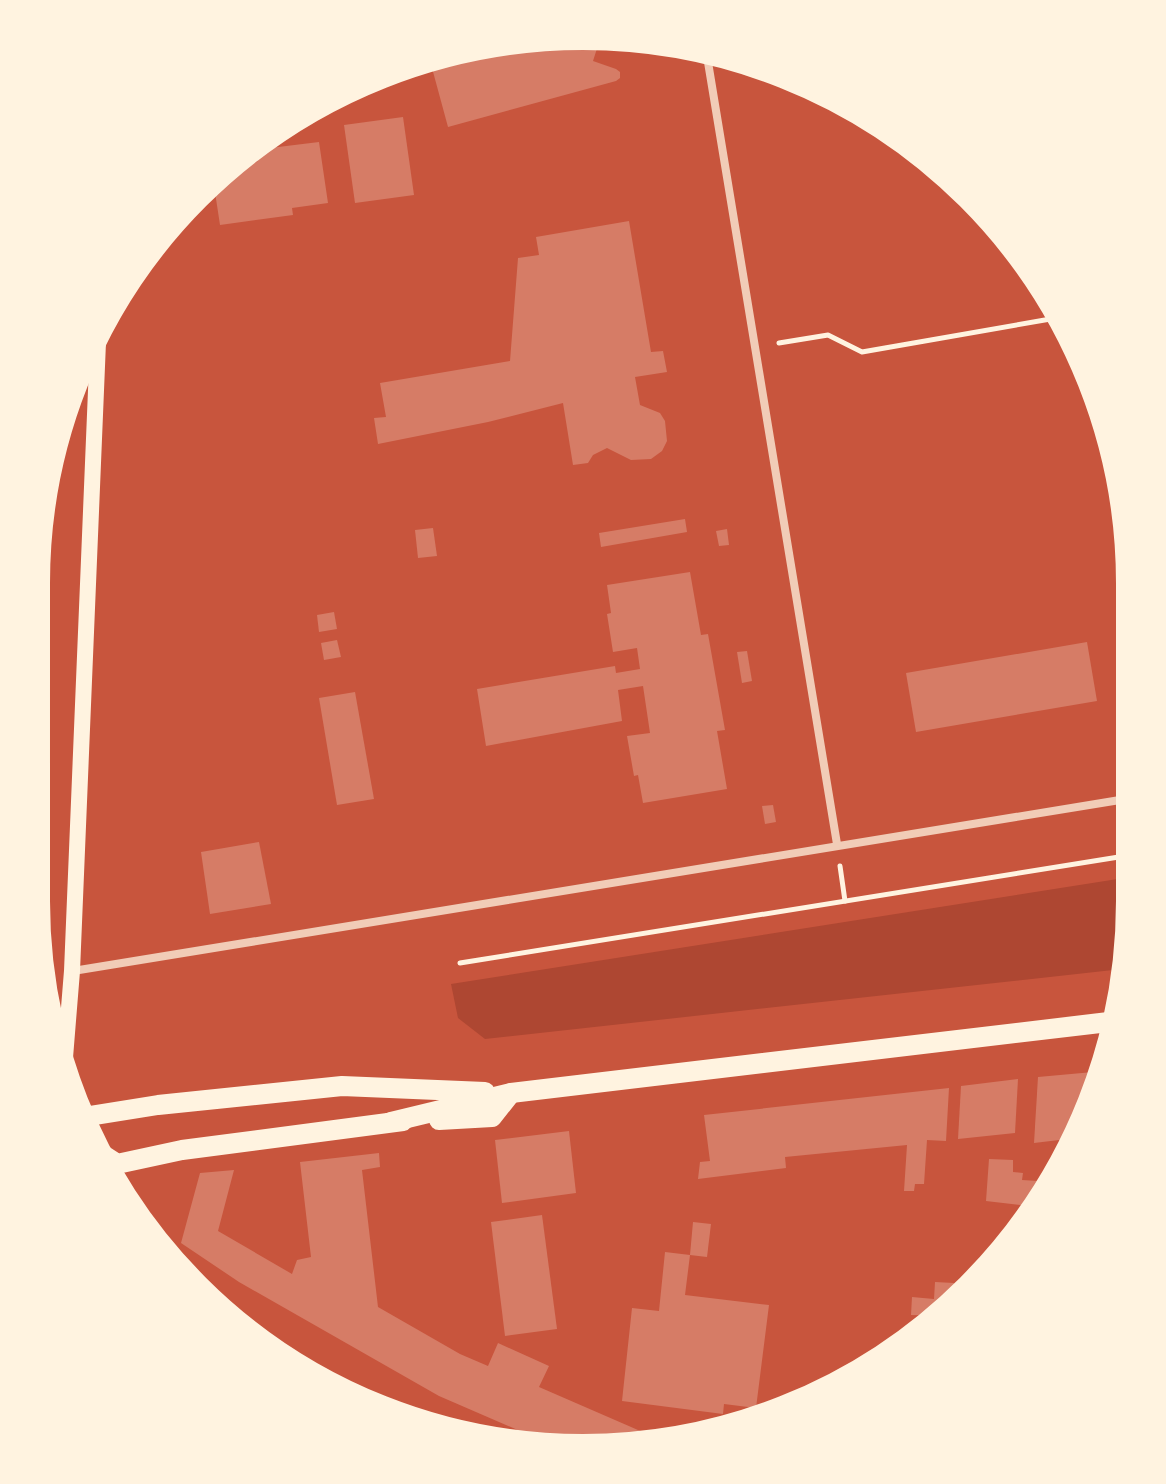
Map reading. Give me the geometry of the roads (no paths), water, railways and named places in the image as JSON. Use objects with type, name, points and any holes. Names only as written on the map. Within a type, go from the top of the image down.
[{"type":"main road","points":[[66,1040],[72,971],[97,359]]},
{"type":"main road","points":[[93,1115],[158,1105],[342,1086],[511,1093],[1104,1023]]},
{"type":"main road","points":[[118,1165],[182,1150],[391,1122],[492,1117],[511,1093]]},
{"type":"street","points":[[708,63],[837,844]]},
{"type":"street","points":[[72,971],[1118,800]]}]
